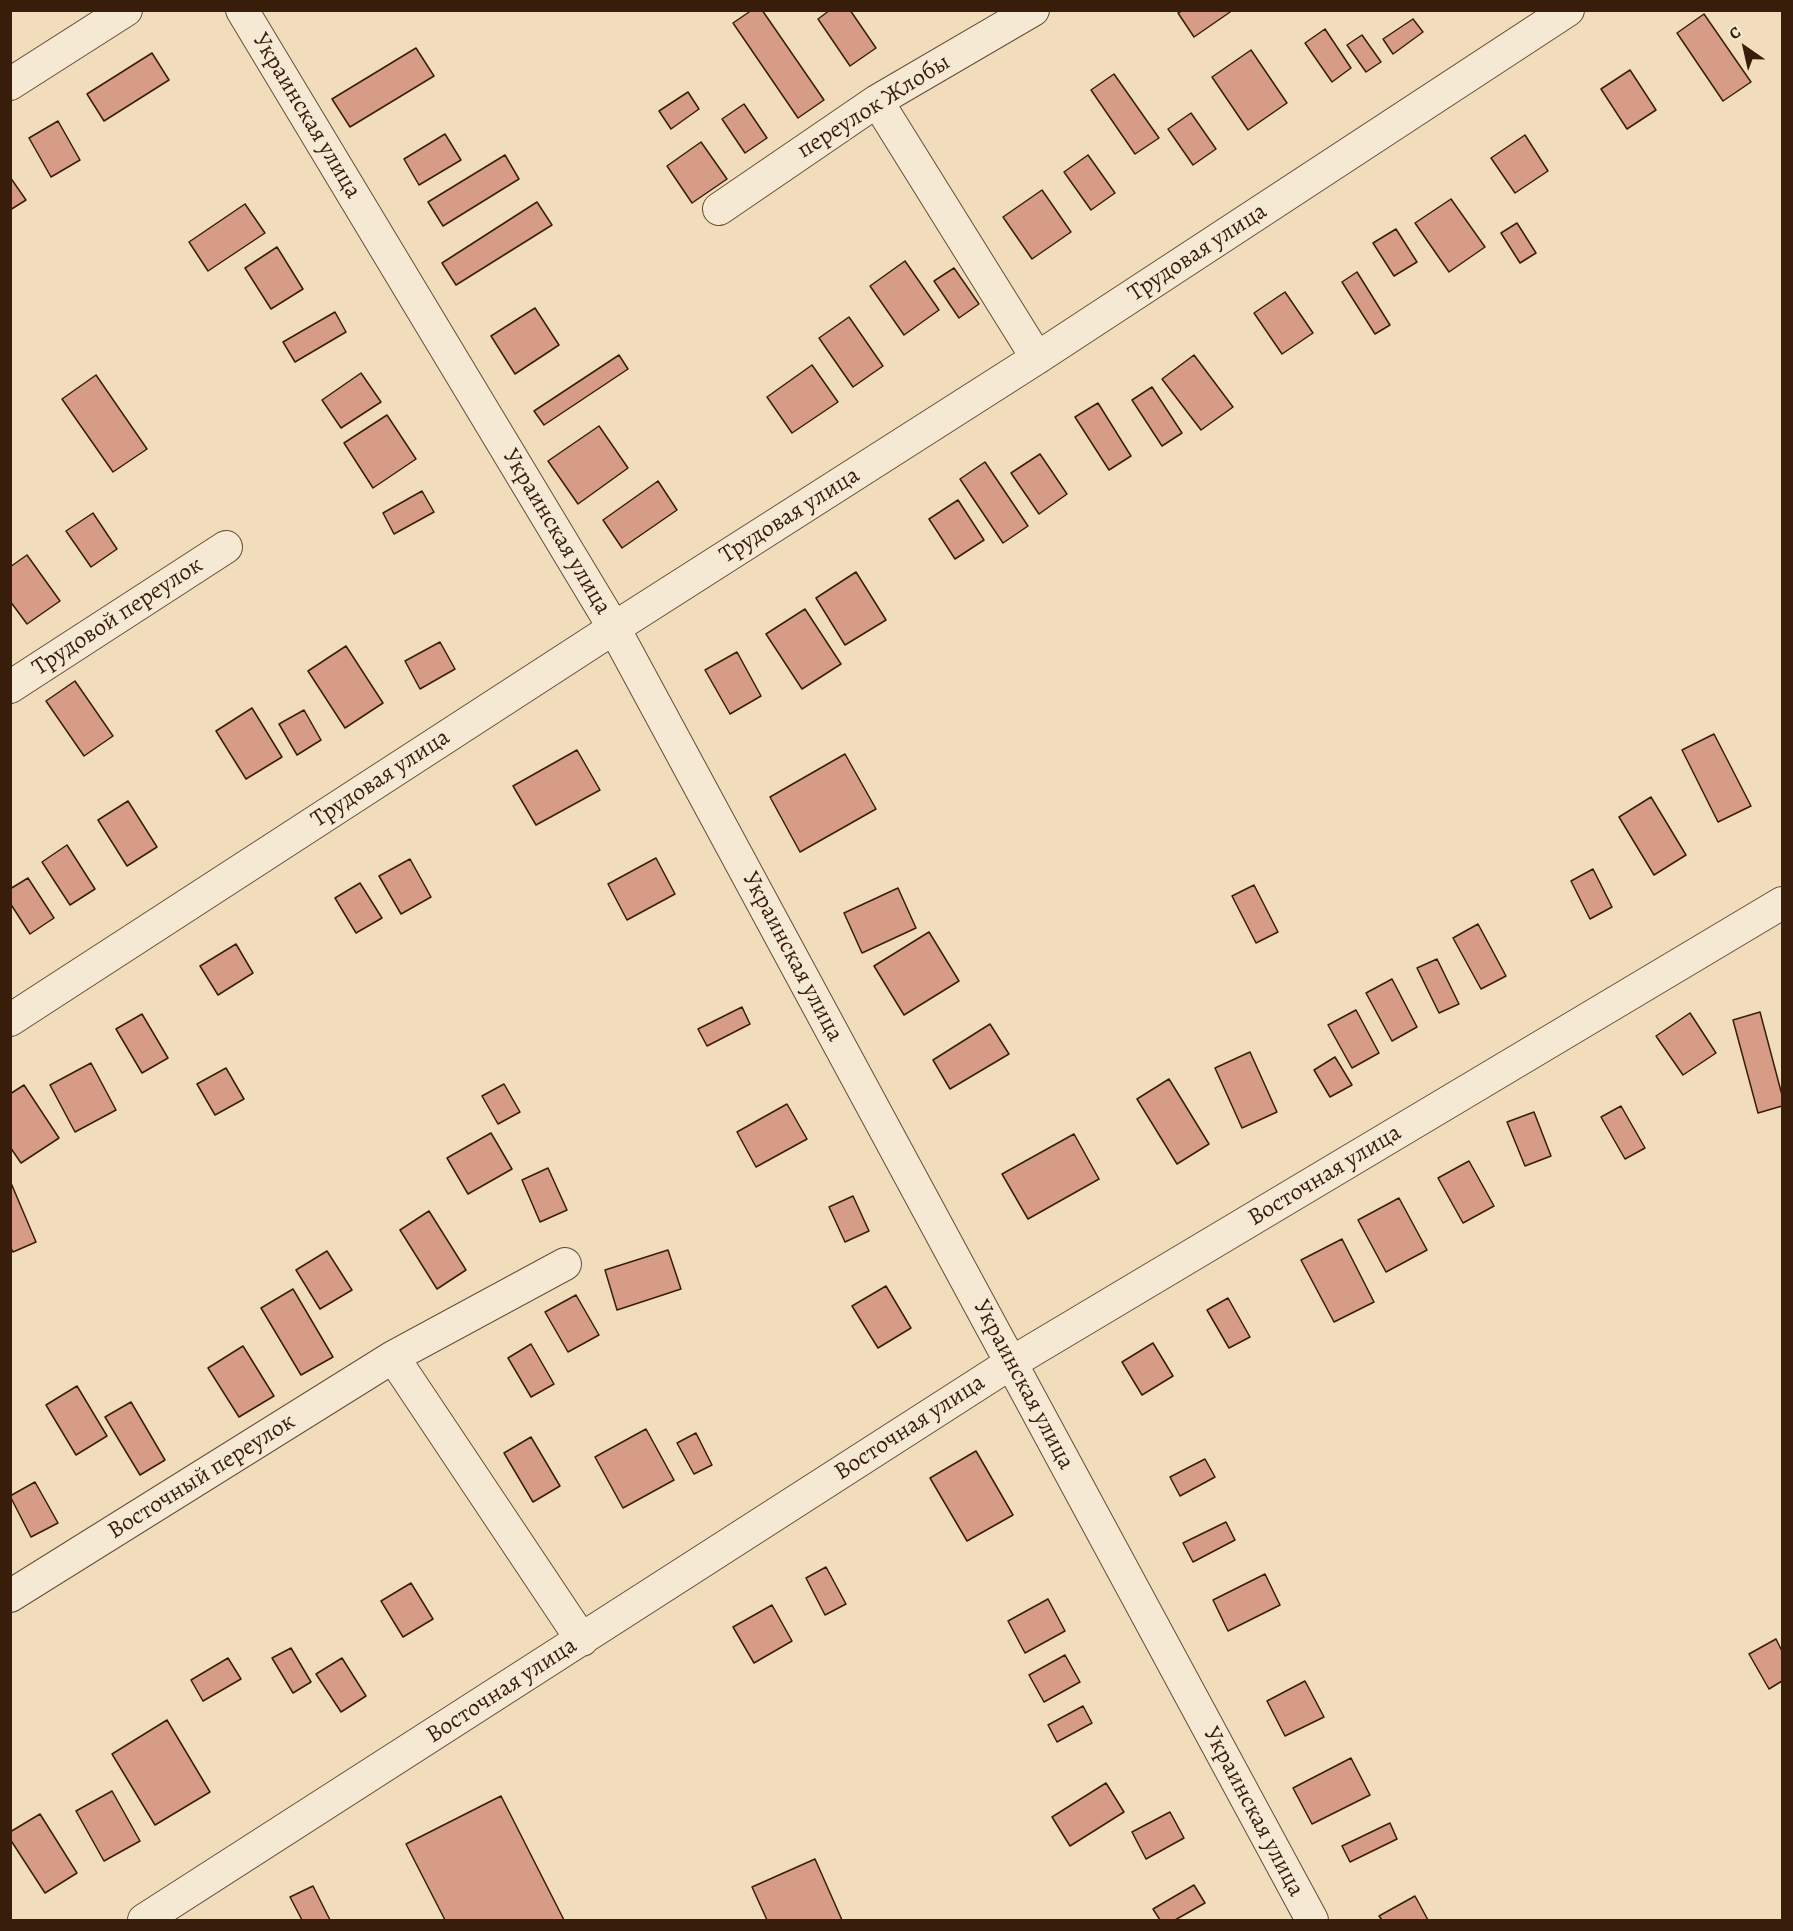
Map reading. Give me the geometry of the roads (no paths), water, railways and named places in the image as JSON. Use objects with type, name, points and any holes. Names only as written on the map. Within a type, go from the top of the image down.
[{"type":"street","points":[[10,84],[126,10]]},
{"type":"street","name":"Украинская улица","points":[[242,10],[614,628],[1312,1920]]},
{"type":"street","name":"переулок Жлобы","points":[[719,209],[877,101],[1033,10]]},
{"type":"street","name":"Трудовая улица","points":[[10,1020],[614,628],[1037,358],[1568,10]]},
{"type":"street","points":[[877,101],[1037,358]]},
{"type":"street","name":"Трудовой переулок","points":[[10,687],[226,547]]},
{"type":"street","name":"Восточная улица","points":[[144,1920],[1011,1363],[1782,903]]},
{"type":"street","name":"Восточный переулок","points":[[10,1596],[393,1357],[565,1264]]},
{"type":"street","points":[[393,1357],[582,1640]]}]
